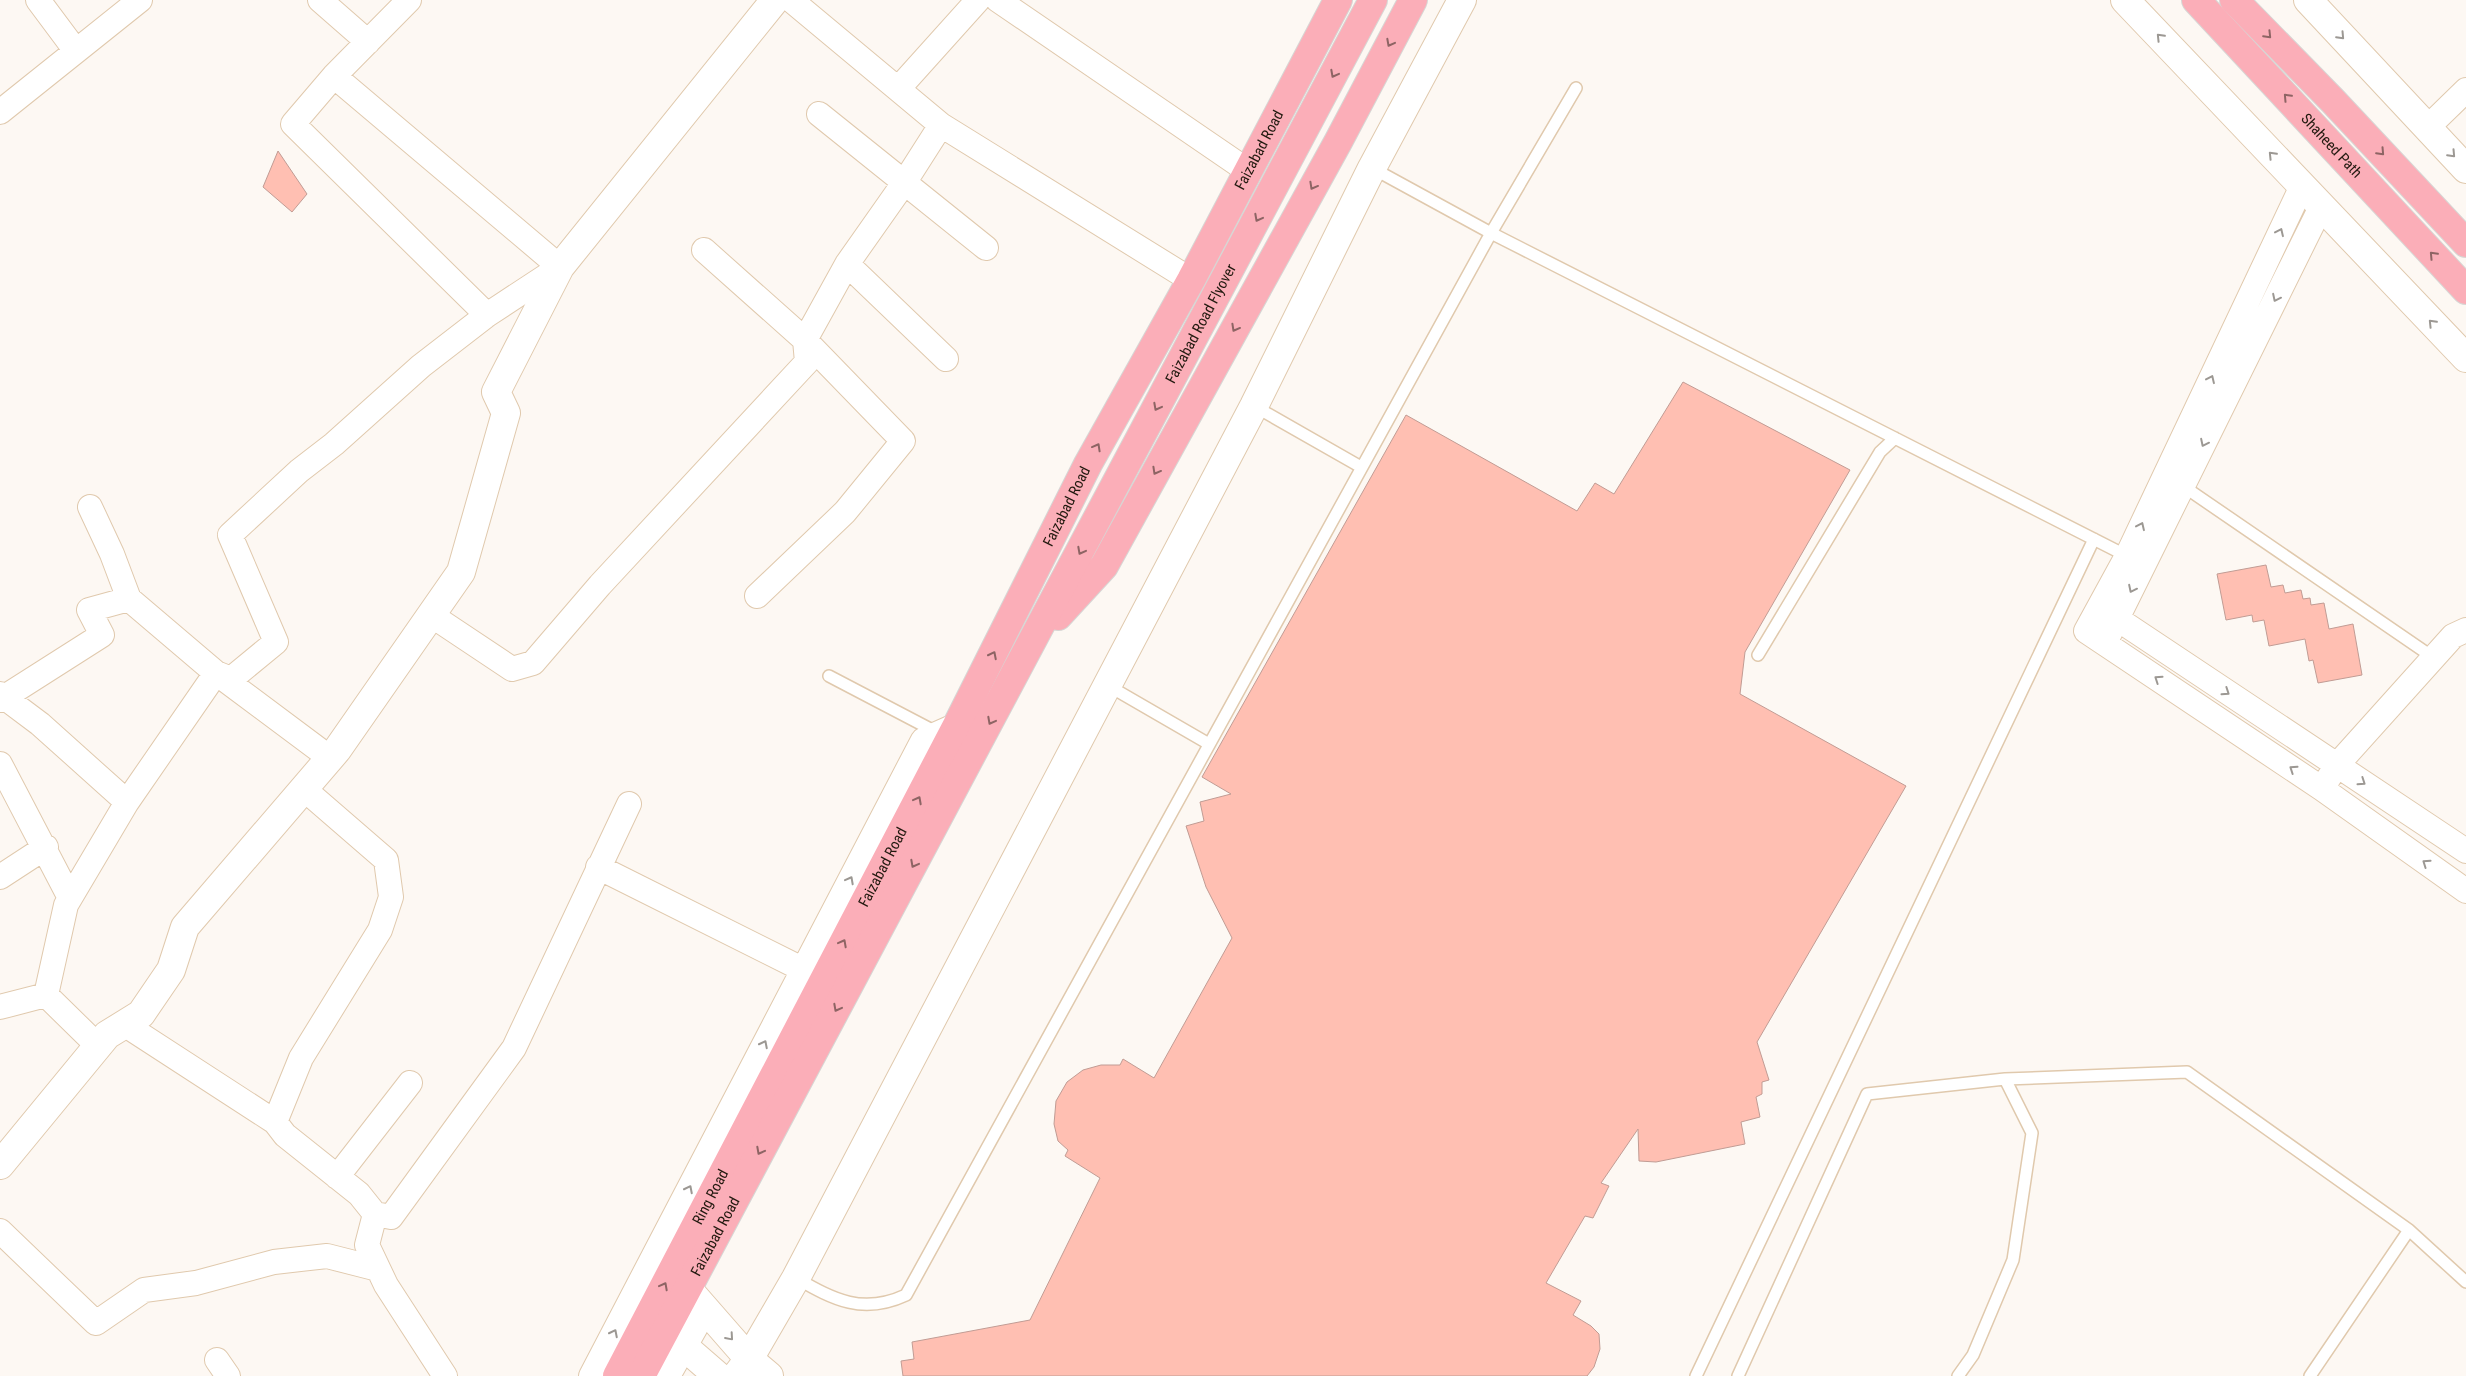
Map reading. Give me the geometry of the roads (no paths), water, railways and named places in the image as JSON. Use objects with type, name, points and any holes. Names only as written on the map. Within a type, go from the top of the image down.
[{"type":"highway","name":"Faizabad Road","points":[[805,1018],[813,975],[948,729],[1088,464],[1191,280],[1338,0]]},
{"type":"highway","name":"Faizabad Road Flyover","points":[[1030,647],[1373,0]]},
{"type":"highway","points":[[1030,647],[1104,566],[1338,142],[1413,0]]},
{"type":"highway","name":"Shaheed Path","points":[[2196,0],[2466,290]]},
{"type":"highway","name":"Shaheed Path","points":[[2234,0],[2340,108],[2466,243]]},
{"type":"highway","name":"Faizabad Road","points":[[641,1376],[674,1338],[687,1288],[1030,647]]},
{"type":"highway","name":"Ring Road","points":[[617,1376],[805,1018]]},
{"type":"street","points":[[38,0],[76,51]]},
{"type":"street","points":[[0,112],[140,0]]},
{"type":"street","points":[[320,0],[368,42]]},
{"type":"street","points":[[409,0],[334,76],[293,124],[487,316]]},
{"type":"street","points":[[0,1165],[107,1035],[141,1014],[171,970],[185,928],[330,758],[461,572],[506,412],[496,392],[560,268],[775,0]]},
{"type":"street","points":[[791,0],[941,126],[1191,280]]},
{"type":"street","points":[[898,89],[978,0]]},
{"type":"street","points":[[998,0],[1248,171]]},
{"type":"street","points":[[687,1288],[706,1309],[751,1370],[796,1278],[1254,406],[1372,168],[1462,0]]},
{"type":"street","points":[[2124,0],[2466,358]]},
{"type":"street","points":[[2312,2],[2466,169]]},
{"type":"street","points":[[334,76],[560,268]]},
{"type":"street","points":[[2428,128],[2466,90]]},
{"type":"street","points":[[818,114],[896,174],[904,183],[986,248]]},
{"type":"street","points":[[431,615],[512,669],[533,664],[600,585],[807,362],[805,340],[847,264],[904,183],[941,126]]},
{"type":"street","points":[[2108,612],[2127,556],[2302,186]]},
{"type":"street","points":[[2321,207],[2183,486],[2108,612],[2086,631],[2321,788],[2466,891]]},
{"type":"street","points":[[704,250],[805,340],[903,442],[845,512],[757,596]]},
{"type":"street","points":[[847,264],[946,359]]},
{"type":"street","points":[[216,673],[231,679],[276,642],[230,535],[300,471],[334,444],[422,366],[487,316],[560,268]]},
{"type":"street","points":[[90,506],[128,599],[216,673],[330,758]]},
{"type":"street","points":[[127,802],[40,724],[1,697],[102,635],[89,610],[128,599]]},
{"type":"street","points":[[2108,612],[2465,848]]},
{"type":"street","points":[[2321,788],[2337,765],[2453,636],[2466,630]]},
{"type":"street","points":[[46,995],[66,905],[127,802],[216,673]]},
{"type":"street","points":[[0,764],[46,847],[70,898]]},
{"type":"street","points":[[275,1122],[301,1058],[380,930],[391,897],[386,860],[304,789]]},
{"type":"street","points":[[124,1024],[275,1122],[285,1135],[359,1194],[375,1214],[392,1217],[514,1048],[629,804]]},
{"type":"street","points":[[0,878],[46,847]]},
{"type":"street","points":[[591,1376],[813,975],[598,867]]},
{"type":"street","points":[[46,995],[98,1046]]},
{"type":"street","points":[[0,1007],[46,995]]},
{"type":"street","points":[[337,1177],[410,1083]]},
{"type":"street","points":[[375,1214],[367,1245],[386,1285],[445,1376]]},
{"type":"street","points":[[0,1231],[96,1323],[144,1290],[196,1283],[274,1262],[327,1256],[378,1269]]},
{"type":"street","points":[[668,1376],[674,1338],[706,1309]]},
{"type":"street","points":[[674,1338],[718,1376]]},
{"type":"lane","points":[[796,1278],[828,1296],[868,1305],[887,1304],[906,1295],[1361,467],[1491,233],[1576,88]]},
{"type":"lane","points":[[1372,168],[1491,233],[2127,556]]},
{"type":"lane","points":[[1254,406],[1361,467]]},
{"type":"lane","points":[[1758,655],[1880,452],[1895,438]]},
{"type":"lane","points":[[2183,486],[2434,658]]},
{"type":"lane","points":[[1696,1376],[2094,539]]},
{"type":"lane","points":[[829,676],[948,729]]},
{"type":"lane","points":[[1107,685],[1209,744]]},
{"type":"lane","points":[[1738,1376],[1867,1094],[2005,1080],[2187,1072],[2410,1230],[2466,1282]]},
{"type":"lane","points":[[1958,1376],[1973,1355],[2013,1260],[2032,1133],[2005,1080]]},
{"type":"lane","points":[[2310,1376],[2410,1230]]}]
